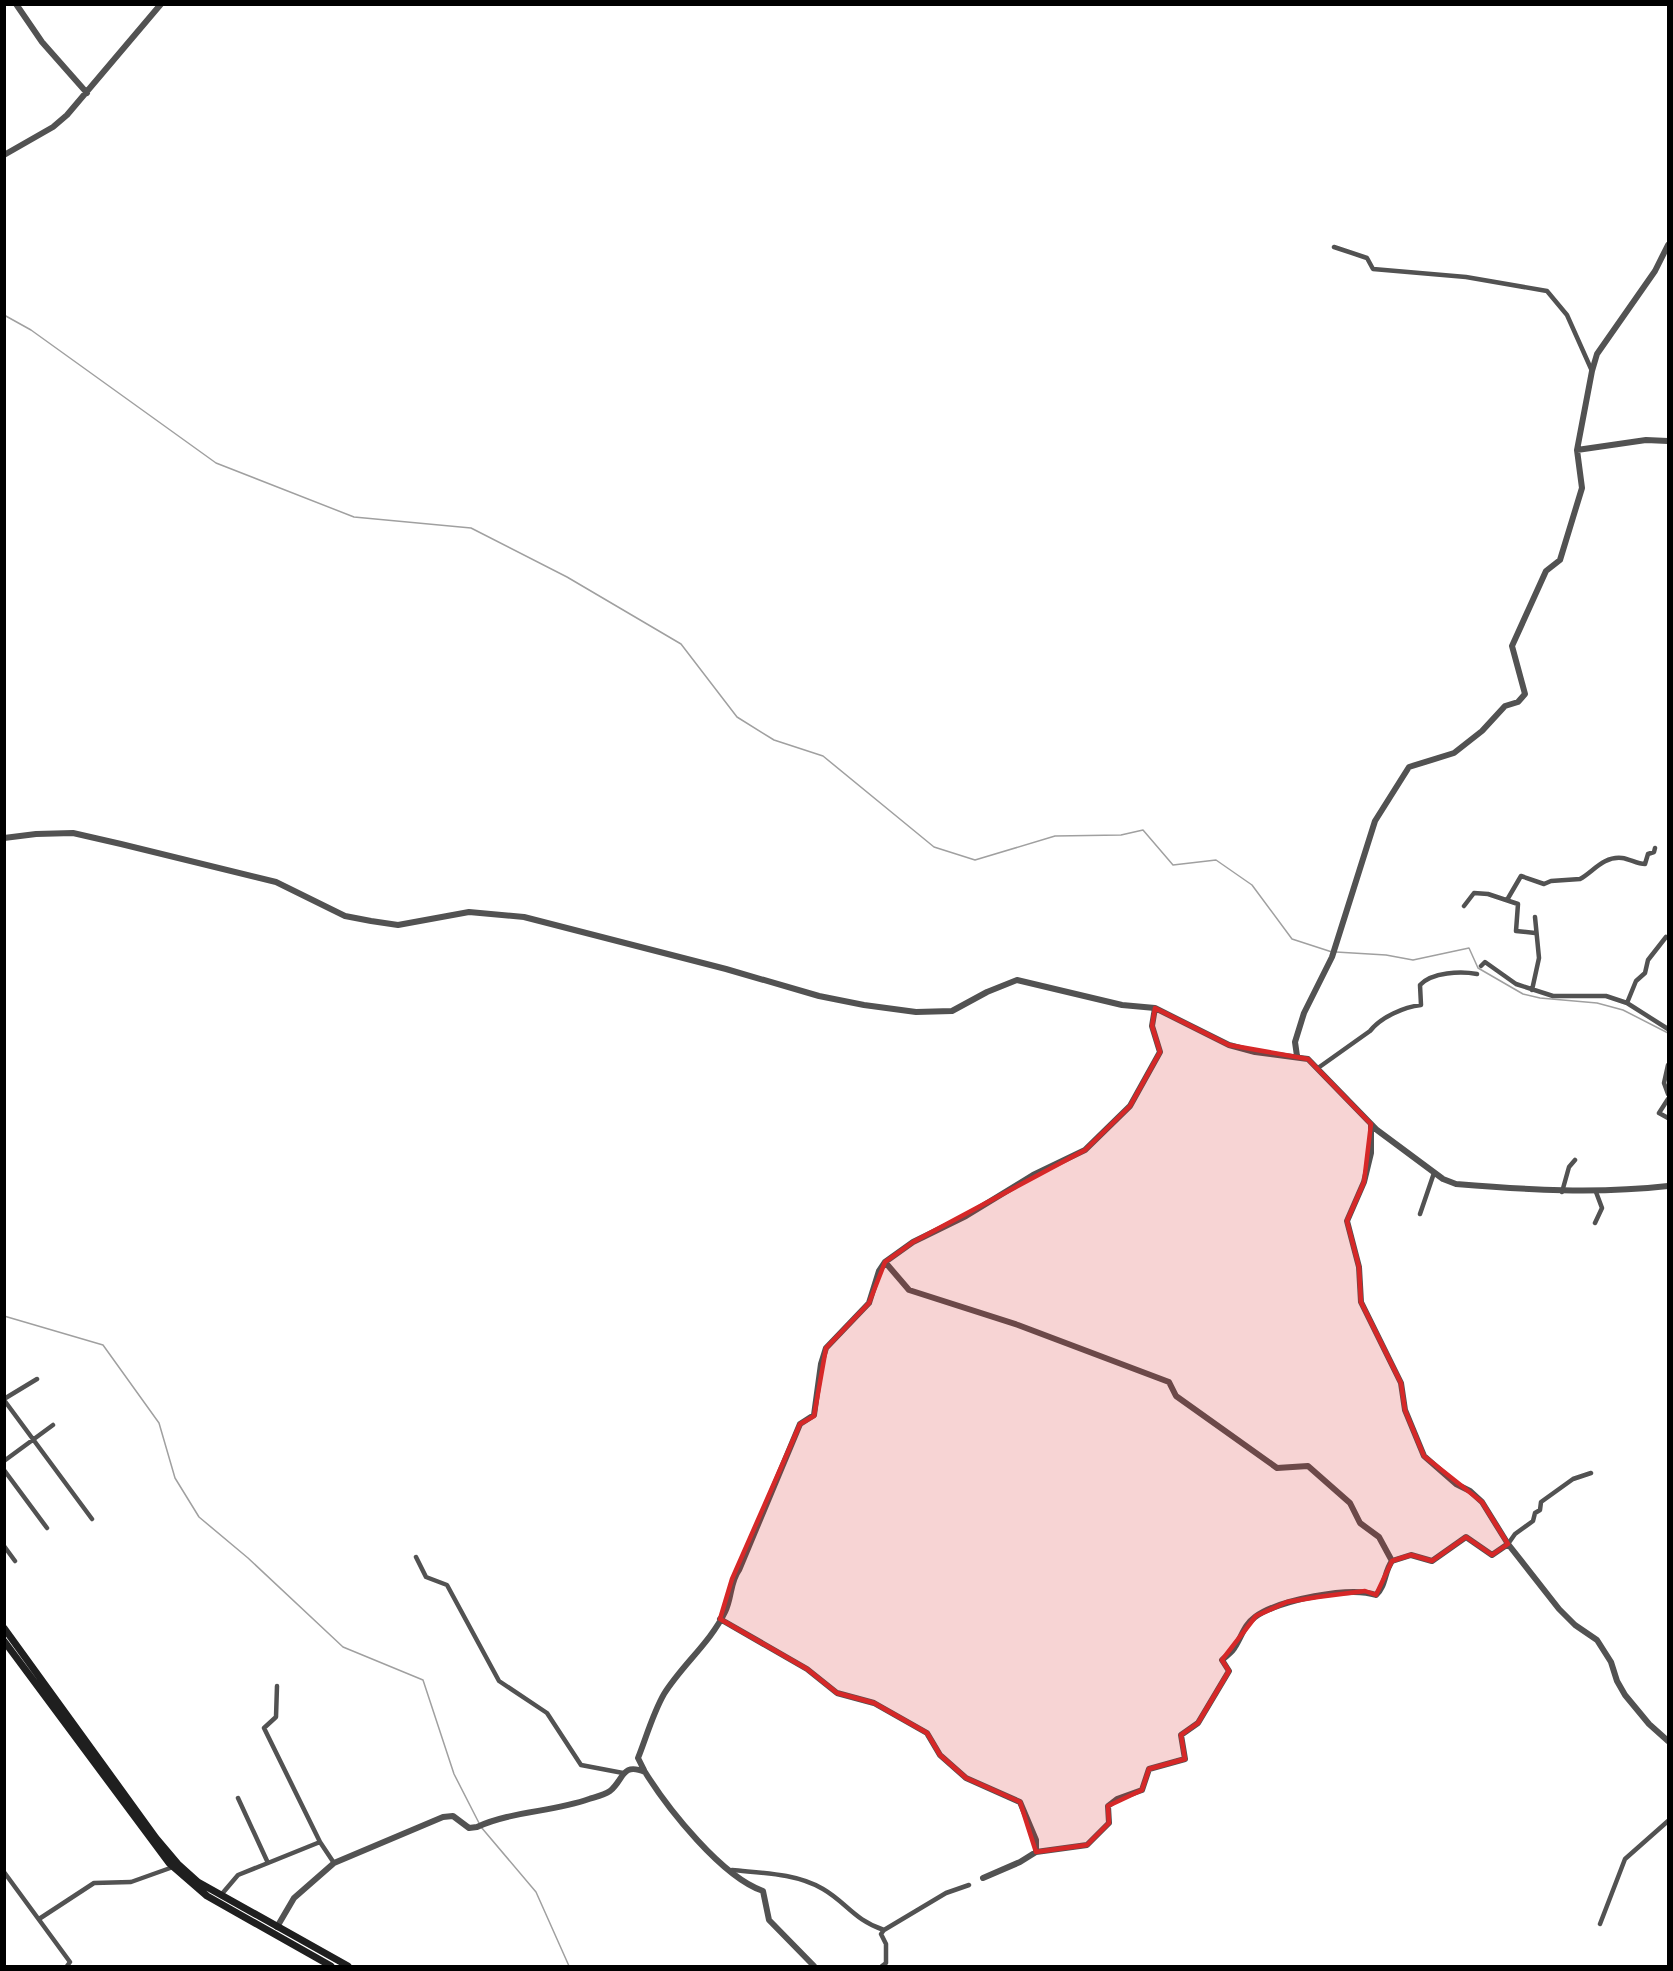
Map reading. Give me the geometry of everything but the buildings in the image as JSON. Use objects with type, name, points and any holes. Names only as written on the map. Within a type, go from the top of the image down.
[{"type":"main road","points":[[4,1628],[156,1838],[178,1864],[198,1882],[348,1966]]},
{"type":"main road","points":[[4,1641],[146,1835],[173,1867],[207,1896],[331,1966]]},
{"type":"street","points":[[16,4],[42,42],[87,93]]},
{"type":"street","points":[[4,155],[53,127],[87,93],[161,4]]},
{"type":"street","points":[[1297,1056],[1295,1042],[1304,1013],[1333,953],[1375,821],[1409,767],[1454,753],[1482,731],[1505,706],[1518,702],[1525,694],[1512,646],[1546,571],[1560,560],[1582,488],[1577,450],[1597,354],[1655,271],[1668,245]]},
{"type":"street","points":[[1334,247],[1367,258],[1374,269],[1466,278],[1547,291],[1567,315],[1592,371]]},
{"type":"street","points":[[1577,450],[1646,440],[1668,441]]},
{"type":"street","points":[[4,838],[72,833],[121,844],[276,882],[345,916],[371,921],[398,925],[469,912],[524,917],[726,969],[819,996],[864,1005],[916,1012],[952,1011],[987,992],[1017,980],[1122,1005],[1155,1008],[1206,1031],[1229,1045],[1255,1052],[1308,1059],[1371,1124],[1434,1173],[1456,1184],[1562,1192],[1596,1192],[1668,1186]]},
{"type":"street","points":[[1506,900],[1521,876],[1544,885],[1551,881],[1580,879],[1588,871],[1614,859],[1621,858],[1645,864],[1648,854],[1654,852],[1655,848]]},
{"type":"street","points":[[1464,906],[1474,893],[1518,904],[1516,931],[1535,933]]},
{"type":"street","points":[[1532,990],[1539,958],[1535,917]]},
{"type":"street","points":[[1627,1003],[1636,981],[1645,973],[1648,960],[1666,937]]},
{"type":"street","points":[[1481,966],[1485,962],[1508,981],[1553,996],[1606,996],[1627,1003],[1668,1029]]},
{"type":"street","points":[[1318,1068],[1382,1020],[1405,1007],[1421,1005],[1420,985],[1423,981],[1452,971],[1477,974]]},
{"type":"street","points":[[814,1966],[769,1920],[763,1891],[747,1886],[732,1870],[706,1849],[658,1793],[638,1758],[664,1694],[704,1645],[720,1619],[732,1590],[732,1579],[739,1569],[800,1424],[814,1415],[820,1364],[826,1348],[869,1303],[879,1271],[885,1262],[913,1242],[966,1216],[1033,1175],[1085,1150],[1102,1137],[1130,1106],[1160,1052],[1152,1026],[1155,1008]]},
{"type":"street","points":[[1668,1065],[1664,1083],[1668,1094]]},
{"type":"street","points":[[1668,1099],[1659,1113],[1668,1118]]},
{"type":"street","points":[[1371,1124],[1371,1153],[1347,1221],[1359,1267],[1360,1302],[1401,1383],[1405,1410],[1424,1456],[1456,1484],[1470,1491],[1482,1502],[1508,1544],[1559,1610],[1575,1625],[1597,1640],[1611,1662],[1625,1695],[1649,1724],[1668,1741]]},
{"type":"street","points":[[1562,1192],[1569,1167],[1575,1160]]},
{"type":"street","points":[[1420,1214],[1434,1173]]},
{"type":"street","points":[[1595,1223],[1602,1208],[1596,1192]]},
{"type":"street","points":[[885,1262],[909,1290],[1018,1325],[1169,1382],[1176,1396],[1277,1468],[1308,1466],[1350,1503],[1360,1523],[1379,1538],[1392,1561]]},
{"type":"street","points":[[38,1379],[4,1400],[92,1519]]},
{"type":"street","points":[[4,1461],[53,1425]]},
{"type":"street","points":[[4,1470],[47,1528]]},
{"type":"street","points":[[983,1878],[1020,1862],[1036,1852],[1087,1845],[1109,1823],[1108,1806],[1117,1799],[1142,1790],[1149,1769],[1185,1759],[1181,1735],[1198,1723],[1229,1671],[1222,1659],[1235,1648],[1241,1631],[1256,1616],[1297,1600],[1365,1591],[1376,1595],[1382,1589],[1386,1569],[1392,1561],[1411,1555],[1432,1561],[1466,1537],[1492,1555],[1508,1544],[1515,1534],[1527,1528],[1533,1521],[1535,1512],[1540,1510],[1541,1502],[1573,1479],[1591,1473]]},
{"type":"street","points":[[4,1546],[15,1561]]},
{"type":"street","points":[[416,1557],[426,1577],[447,1585],[499,1681],[547,1713],[580,1765],[623,1773]]},
{"type":"street","points":[[720,1619],[807,1669],[837,1693],[874,1703],[927,1732],[940,1755],[966,1778],[1020,1802],[1036,1840],[1036,1852]]},
{"type":"street","points":[[277,1686],[276,1718],[264,1728],[320,1842],[334,1863]]},
{"type":"street","points":[[277,1927],[294,1898],[334,1863],[443,1817],[453,1816],[469,1828],[540,1809],[571,1805],[609,1792],[623,1773],[631,1769],[644,1770]]},
{"type":"street","points":[[238,1798],[268,1863]]},
{"type":"street","points":[[1600,1924],[1625,1859],[1668,1821]]},
{"type":"street","points":[[221,1895],[238,1875],[320,1842]]},
{"type":"street","points":[[39,1919],[94,1883],[131,1882],[173,1867]]},
{"type":"street","points":[[732,1870],[780,1875],[822,1888],[864,1923],[884,1930]]},
{"type":"street","points":[[4,1872],[70,1962],[67,1966]]},
{"type":"street","points":[[882,1966],[886,1963],[886,1944],[881,1934],[884,1930],[946,1893],[969,1885]]},
{"type":"highlighted area","points":[[1155,1008],[1229,1045],[1308,1059],[1371,1124],[1364,1182],[1347,1221],[1359,1267],[1361,1302],[1401,1383],[1405,1410],[1424,1456],[1482,1502],[1508,1544],[1492,1555],[1466,1537],[1432,1561],[1411,1555],[1392,1561],[1376,1595],[1365,1591],[1287,1602],[1256,1616],[1222,1660],[1229,1671],[1198,1723],[1181,1735],[1185,1759],[1149,1769],[1142,1790],[1108,1806],[1109,1823],[1087,1845],[1036,1852],[1020,1802],[966,1778],[940,1755],[927,1733],[874,1703],[837,1693],[807,1669],[720,1619],[732,1579],[800,1424],[814,1416],[826,1348],[869,1303],[885,1262],[913,1242],[1085,1150],[1130,1106],[1160,1052],[1152,1026]]},
{"type":"waterway","points":[[4,315],[31,330],[216,463],[354,517],[471,528],[567,577],[681,644],[737,717],[774,740],[823,756],[934,847],[975,860],[1055,836],[1121,835],[1143,830],[1173,865],[1216,860],[1252,885],[1292,939],[1332,952]]},
{"type":"waterway","points":[[1336,952],[1386,955],[1413,960],[1469,948],[1478,968],[1523,994],[1540,998],[1597,1003],[1623,1010],[1668,1033]]},
{"type":"waterway","points":[[4,1316],[103,1345],[159,1423],[175,1478],[199,1517],[248,1558],[343,1647],[423,1680],[454,1774],[479,1823]]},
{"type":"waterway","points":[[481,1827],[536,1892],[569,1966]]}]
